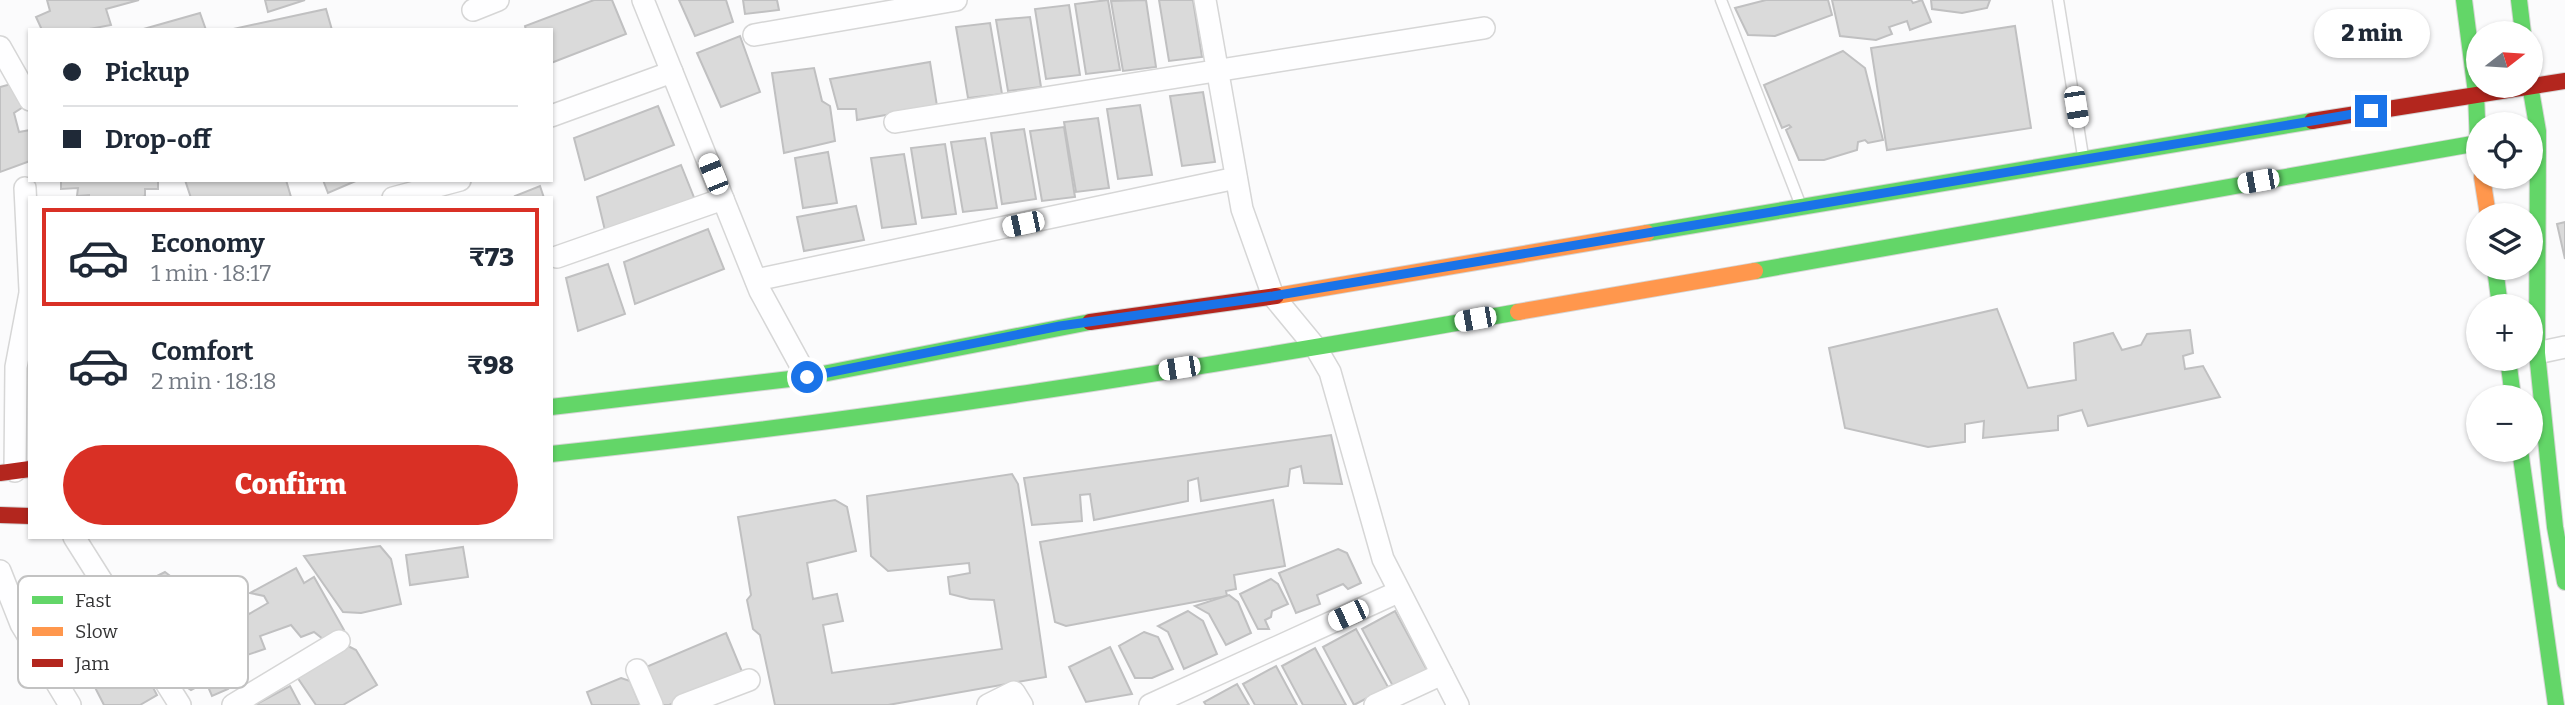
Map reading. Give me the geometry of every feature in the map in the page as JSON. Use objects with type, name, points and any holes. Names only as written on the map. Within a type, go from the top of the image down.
[{"type":"street","points":[[473,10],[498,0]]},
{"type":"street","points":[[643,0],[756,280],[807,377]]},
{"type":"street","points":[[754,34],[956,0]]},
{"type":"street","points":[[1205,0],[1242,209],[1273,296],[1316,348],[1330,372],[1383,559],[1458,705]]},
{"type":"street","points":[[2464,0],[2467,21]]},
{"type":"street","points":[[2519,0],[2522,21]]},
{"type":"street","points":[[895,122],[1484,28]]},
{"type":"street","points":[[0,47],[28,96]]},
{"type":"street","points":[[553,115],[672,72]]},
{"type":"street","points":[[2543,84],[2565,81]]},
{"type":"street","points":[[553,407],[807,377],[1060,326],[1273,296],[2466,95]]},
{"type":"street","points":[[553,454],[712,437],[1316,348],[2466,146]]},
{"type":"street","points":[[756,280],[1236,178]]},
{"type":"street","points":[[400,196],[453,182]]},
{"type":"street","points":[[25,188],[28,250]]},
{"type":"street","points":[[2538,294],[2539,189]]},
{"type":"street","points":[[557,257],[723,199]]},
{"type":"street","points":[[15,471],[16,367],[28,303]]},
{"type":"street","points":[[2543,352],[2565,347]]},
{"type":"street","points":[[2540,371],[2557,459],[2565,582]]},
{"type":"street","points":[[2522,462],[2556,705]]},
{"type":"street","points":[[0,515],[28,516]]},
{"type":"street","points":[[75,539],[99,576]]},
{"type":"street","points":[[0,571],[18,616]]},
{"type":"street","points":[[1150,705],[1398,592]]},
{"type":"street","points":[[233,705],[339,642]]},
{"type":"street","points":[[637,670],[652,705]]},
{"type":"street","points":[[1375,705],[1442,674]]},
{"type":"street","points":[[683,705],[749,680]]},
{"type":"street","points":[[60,688],[70,705]]},
{"type":"street","points":[[169,688],[180,705]]},
{"type":"street","points":[[988,705],[1014,692],[1022,705]]},
{"type":"lane","points":[[1721,0],[1801,206]]},
{"type":"lane","points":[[2059,0],[2084,161]]},
{"type":"building","points":[[47,0],[139,0],[106,9],[111,25],[95,28],[41,28],[36,17],[50,11]]},
{"type":"building","points":[[265,0],[305,0],[268,12]]},
{"type":"building","points":[[594,0],[612,0],[626,34],[553,62],[553,28],[525,26]]},
{"type":"building","points":[[679,0],[726,0],[733,22],[695,36]]},
{"type":"building","points":[[743,0],[777,0],[779,10],[745,14]]},
{"type":"building","points":[[1108,0],[1120,70],[1086,74],[1075,4]]},
{"type":"building","points":[[1146,0],[1156,67],[1123,71],[1111,1]]},
{"type":"building","points":[[1159,0],[1193,0],[1202,57],[1169,61]]},
{"type":"building","points":[[1766,0],[1828,0],[1832,15],[1775,36],[1748,35],[1735,8]]},
{"type":"building","points":[[1832,0],[1911,0],[1913,3],[1922,0],[1931,22],[1910,30],[1907,21],[1889,27],[1892,34],[1876,40],[1840,36]]},
{"type":"building","points":[[1931,0],[1990,0],[1987,8],[1962,13],[1932,9]]},
{"type":"building","points":[[1069,5],[1080,75],[1046,79],[1035,9]]},
{"type":"building","points":[[326,9],[331,28],[238,28]]},
{"type":"building","points":[[200,13],[205,28],[147,28]]},
{"type":"building","points":[[1030,17],[1041,87],[1008,91],[996,20]]},
{"type":"building","points":[[990,23],[1002,94],[968,98],[956,27]]},
{"type":"building","points":[[2015,26],[2031,128],[1887,150],[1871,48]]},
{"type":"building","points":[[740,36],[760,92],[721,107],[697,53]]},
{"type":"building","points":[[1843,51],[1865,68],[1883,140],[1858,142],[1857,150],[1824,160],[1799,160],[1786,130],[1791,127],[1789,125],[1782,128],[1764,85]]},
{"type":"building","points":[[930,62],[937,106],[857,120],[856,109],[838,109],[830,79]]},
{"type":"building","points":[[814,68],[822,101],[830,106],[835,141],[784,153],[772,73]]},
{"type":"building","points":[[15,83],[23,107],[14,113],[19,132],[28,130],[28,162],[0,172],[0,87]]},
{"type":"building","points":[[1203,92],[1215,162],[1182,166],[1170,96]]},
{"type":"building","points":[[1140,105],[1152,175],[1118,179],[1107,109]]},
{"type":"building","points":[[658,106],[674,145],[585,180],[574,138]]},
{"type":"building","points":[[1098,118],[1109,188],[1076,192],[1064,122]]},
{"type":"building","points":[[1064,127],[1075,197],[1042,201],[1030,131]]},
{"type":"building","points":[[1024,129],[1036,199],[1002,204],[991,133]]},
{"type":"building","points":[[985,138],[997,208],[963,212],[951,142]]},
{"type":"building","points":[[945,144],[956,214],[922,218],[911,148]]},
{"type":"building","points":[[828,152],[837,203],[803,208],[795,158]]},
{"type":"building","points":[[904,154],[916,224],[882,228],[871,158]]},
{"type":"building","points":[[681,165],[697,205],[607,239],[597,197]]},
{"type":"building","points":[[61,182],[158,182],[158,189],[145,189],[145,196],[77,196],[78,188],[61,189]]},
{"type":"building","points":[[186,182],[287,182],[291,196],[190,196]]},
{"type":"building","points":[[324,182],[353,182],[328,193]]},
{"type":"building","points":[[540,186],[543,196],[515,196]]},
{"type":"building","points":[[856,206],[864,240],[804,251],[797,217]]},
{"type":"building","points":[[2565,222],[2565,259],[2557,224]]},
{"type":"building","points":[[708,229],[724,269],[635,304],[624,262]]},
{"type":"building","points":[[608,264],[625,314],[578,331],[566,278]]},
{"type":"building","points":[[1997,309],[2028,388],[2076,380],[2074,343],[2113,333],[2122,350],[2141,345],[2147,334],[2190,330],[2193,353],[2183,356],[2185,369],[2203,366],[2220,397],[2088,426],[2082,410],[2058,416],[2058,430],[1983,438],[1984,421],[1965,424],[1965,442],[1928,447],[1845,428],[1829,348]]},
{"type":"building","points":[[1331,435],[1342,484],[1304,483],[1301,466],[1290,469],[1288,486],[1201,501],[1198,478],[1188,481],[1188,501],[1094,520],[1090,494],[1080,495],[1082,521],[1032,525],[1024,478]]},
{"type":"building","points":[[1012,474],[1018,484],[1046,677],[888,705],[775,705],[760,635],[753,629],[747,600],[751,595],[738,517],[835,500],[847,507],[856,551],[807,563],[813,599],[837,594],[843,621],[823,625],[832,673],[1002,649],[994,600],[970,599],[950,594],[948,577],[970,573],[969,563],[888,571],[871,556],[867,496]]},
{"type":"building","points":[[1273,500],[1285,566],[1234,575],[1236,589],[1226,591],[1227,596],[1066,626],[1055,622],[1040,542]]},
{"type":"building","points":[[380,546],[391,559],[401,604],[361,613],[343,612],[304,556]]},
{"type":"building","points":[[463,547],[468,577],[410,585],[406,555]]},
{"type":"building","points":[[1338,549],[1347,553],[1361,583],[1348,589],[1343,584],[1317,595],[1320,604],[1296,613],[1279,573]]},
{"type":"building","points":[[296,568],[304,583],[314,577],[344,630],[323,639],[314,632],[301,637],[291,625],[260,636],[265,649],[248,655],[248,612],[268,603],[264,596],[250,593]]},
{"type":"building","points":[[1271,579],[1278,584],[1288,604],[1272,611],[1271,617],[1265,620],[1269,629],[1258,629],[1240,594]]},
{"type":"building","points":[[1229,595],[1238,602],[1251,633],[1226,645],[1209,614],[1195,606]]},
{"type":"building","points":[[1188,611],[1203,621],[1217,654],[1184,669],[1168,632],[1158,626]]},
{"type":"building","points":[[1395,611],[1427,670],[1394,688],[1362,629]]},
{"type":"building","points":[[1356,629],[1388,687],[1354,705],[1323,647]]},
{"type":"building","points":[[1144,632],[1158,637],[1173,669],[1152,678],[1135,678],[1119,646]]},
{"type":"building","points":[[726,633],[743,674],[669,705],[662,705],[646,667]]},
{"type":"building","points":[[348,646],[356,650],[377,685],[343,705],[316,705],[295,674]]},
{"type":"building","points":[[1110,647],[1132,694],[1086,702],[1069,667]]},
{"type":"building","points":[[1315,648],[1346,705],[1303,705],[1282,666]]},
{"type":"building","points":[[1276,666],[1297,705],[1255,705],[1243,684]]},
{"type":"building","points":[[621,678],[630,681],[640,705],[592,705],[587,692]]},
{"type":"building","points":[[1237,684],[1249,705],[1206,705],[1204,702]]},
{"type":"building","points":[[290,686],[300,705],[255,705]]},
{"type":"building","points":[[95,688],[153,688],[157,695],[140,705],[104,705]]},
{"type":"building","points":[[209,688],[228,688],[228,689],[212,696]]},
{"type":"traffic: fast","points":[[2464,0],[2477,112]]},
{"type":"traffic: fast","points":[[2519,0],[2522,21]]},
{"type":"traffic: fast","points":[[2532,98],[2538,131],[2537,353],[2555,527],[2565,582]]},
{"type":"traffic: fast","points":[[1647,233],[2312,121]]},
{"type":"traffic: fast","points":[[1755,271],[2466,145]]},
{"type":"traffic: fast","points":[[2497,280],[2498,294]]},
{"type":"traffic: fast","points":[[553,454],[1036,392],[1518,312]]},
{"type":"traffic: fast","points":[[553,407],[807,377],[1090,322]]},
{"type":"traffic: fast","points":[[2510,371],[2511,385]]},
{"type":"traffic: fast","points":[[2522,462],[2556,705]]},
{"type":"traffic: slow","points":[[2484,189],[2486,203]]},
{"type":"traffic: slow","points":[[1276,296],[1647,233]]},
{"type":"traffic: slow","points":[[1518,312],[1755,271]]},
{"type":"traffic: jam","points":[[2312,121],[2565,81]]},
{"type":"traffic: jam","points":[[1090,322],[1276,296]]},
{"type":"traffic: jam","points":[[0,473],[28,469]]},
{"type":"traffic: jam","points":[[0,515],[28,516]]},
{"type":"route","points":[[807,377],[1060,326],[1273,296],[2371,111]]}]
